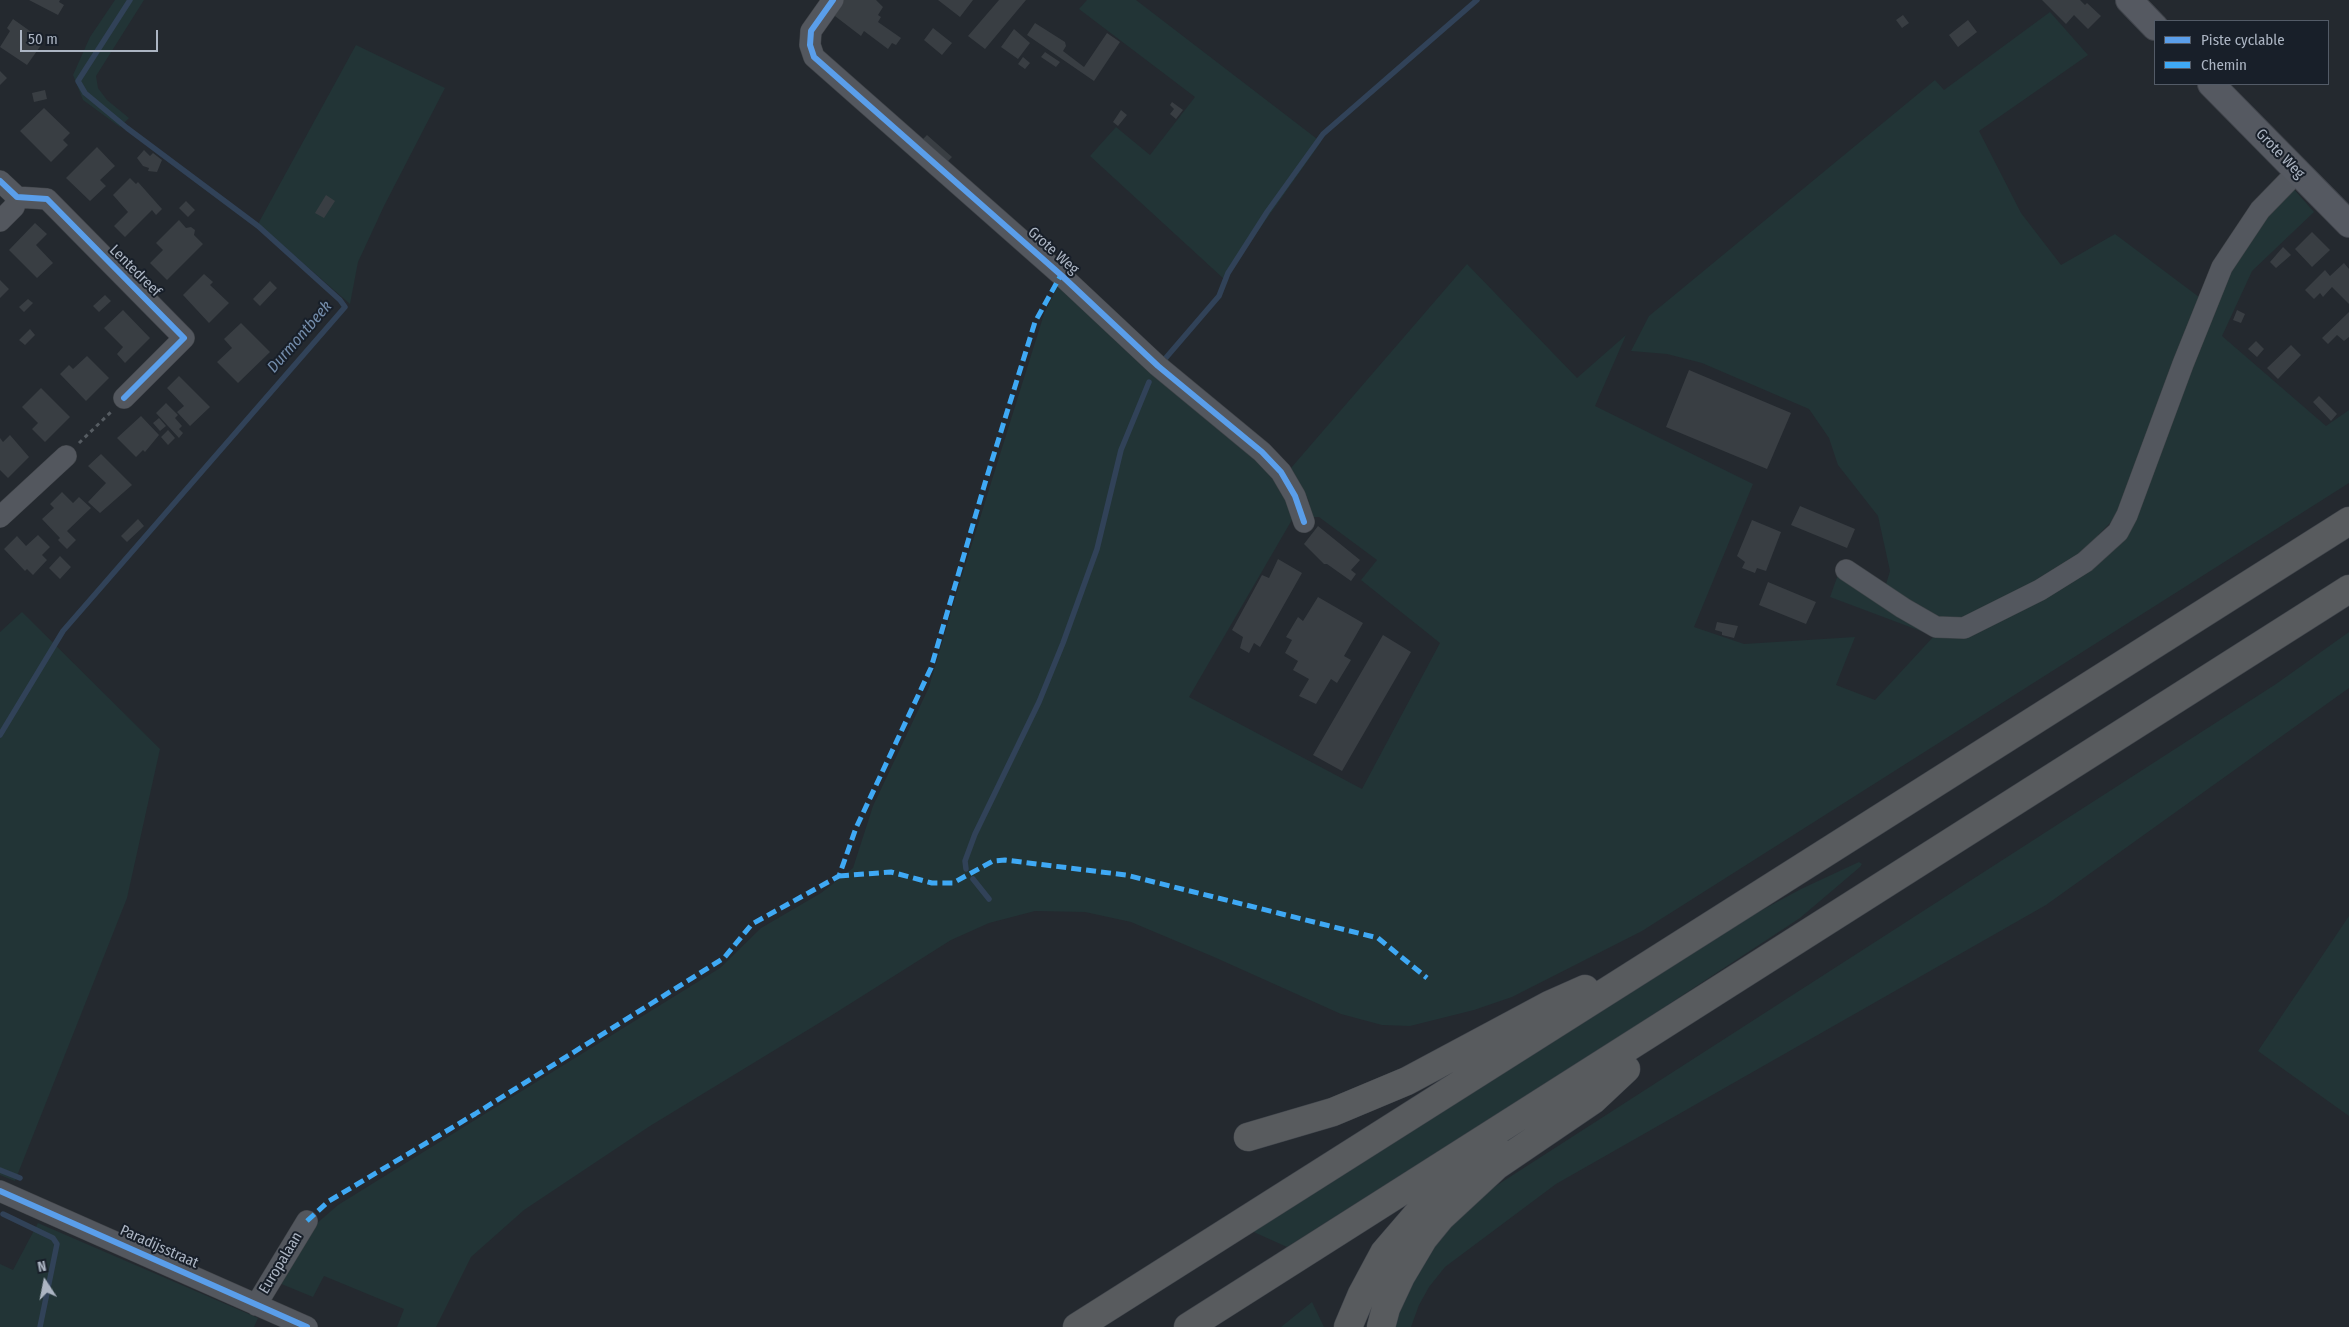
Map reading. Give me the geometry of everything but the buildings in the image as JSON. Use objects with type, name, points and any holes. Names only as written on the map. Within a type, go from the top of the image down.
[{"type":"highway","points":[[1077,1327],[2349,520]]},
{"type":"highway","points":[[1188,1327],[2349,589]]},
{"type":"highway","points":[[1248,1136],[1333,1112],[1407,1081],[1549,1005],[1664,955]]},
{"type":"highway","points":[[1381,1327],[1386,1308],[1401,1276],[1423,1239],[1441,1217],[1496,1166],[1593,1100],[1626,1069],[1646,1037]]},
{"type":"highway","points":[[1348,1327],[1362,1294],[1384,1253],[1421,1210],[1477,1164],[1626,1069]]},
{"type":"main road","points":[[2129,0],[2154,26]]},
{"type":"main road","name":"Grote Weg","points":[[2212,85],[2349,224]]},
{"type":"street","name":"Grote Weg","points":[[833,0],[812,31],[810,45],[814,56],[1061,275],[1158,366],[1262,452],[1281,472],[1295,496],[1304,522]]},
{"type":"street","points":[[1846,570],[1903,608],[1936,626],[1964,628],[2040,590],[2085,562],[2118,532],[2127,515],[2183,364],[2222,267],[2260,210],[2297,172]]},
{"type":"street","points":[[0,181],[17,198],[14,207],[0,221]]},
{"type":"street","name":"Lentedreef","points":[[17,198],[47,199],[184,338],[124,398]]},
{"type":"street","points":[[0,517],[70,452]]},
{"type":"street","name":"Paradijsstraat","points":[[0,1191],[307,1327]]},
{"type":"street","name":"Europalaan","points":[[256,1305],[307,1221]]},
{"type":"path","points":[[70,452],[124,398]]},
{"type":"shaded area","points":[[115,0],[144,0],[96,76],[98,88],[107,100],[129,118],[120,127],[83,100],[73,75],[90,37]]},
{"type":"shaded area","points":[[1087,0],[1136,0],[1321,142],[1224,279],[1090,156],[1116,127],[1150,155],[1195,97],[1079,9]]},
{"type":"shaded area","points":[[2050,12],[2088,55],[1979,131],[2021,213],[2061,265],[2115,234],[2199,297],[2117,516],[2098,535],[2110,551],[2230,262],[2292,187],[2314,212],[2252,271],[2222,336],[2326,426],[2349,410],[2349,483],[1642,931],[1512,997],[1474,1010],[1410,1026],[1382,1025],[1341,1014],[1131,922],[1085,912],[1035,911],[989,923],[951,940],[650,1126],[524,1210],[471,1257],[436,1327],[397,1327],[404,1309],[324,1276],[313,1297],[279,1283],[316,1224],[338,1205],[720,968],[761,928],[821,893],[853,868],[873,806],[929,687],[1044,314],[1061,280],[1274,467],[1293,518],[1189,697],[1362,789],[1440,643],[1361,580],[1377,560],[1319,517],[1311,517],[1309,501],[1291,468],[1467,264],[1577,378],[1626,335],[1595,406],[1753,484],[1694,627],[1744,644],[1855,637],[1836,685],[1875,700],[1934,636],[1830,597],[1839,572],[1884,591],[1890,571],[1878,516],[1838,465],[1829,438],[1809,409],[1702,363],[1667,354],[1631,351],[1649,316],[1935,80],[1944,90]]},
{"type":"shaded area","points":[[356,45],[445,88],[384,206],[358,262],[350,304],[258,224]]},
{"type":"shaded area","points":[[22,612],[160,749],[127,898],[15,1181],[0,1175],[0,632]]},
{"type":"shaded area","points":[[2349,632],[2349,688],[2046,905],[1556,1184],[1445,1267],[1429,1287],[1419,1305],[1411,1327],[1391,1327],[1400,1298],[1434,1246],[1457,1220],[1488,1191],[2276,684]]},
{"type":"shaded area","points":[[1859,862],[1862,864],[1860,867],[1800,918],[1625,1033],[1287,1247],[1247,1229],[1751,916],[1801,889]]},
{"type":"shaded area","points":[[2349,916],[2349,1116],[2258,1051]]},
{"type":"shaded area","points":[[38,1223],[258,1318],[254,1327],[0,1327],[0,1264],[13,1270]]},
{"type":"shaded area","points":[[1312,1302],[1324,1327],[1281,1327]]},
{"type":"waterway","name":"Durmontbeek","points":[[0,735],[63,631],[345,307],[340,300],[258,226],[127,128],[85,93],[78,81],[130,0]]},
{"type":"waterway","points":[[1164,360],[1219,296],[1228,273],[1267,212],[1323,134],[1477,0]]},
{"type":"waterway","points":[[966,869],[965,861],[975,834],[1039,702],[1063,643],[1097,549],[1121,450],[1149,382]]},
{"type":"waterway","points":[[973,879],[989,899]]},
{"type":"waterway","name":"Durmontbeek","points":[[0,1170],[20,1178]]},
{"type":"waterway","name":"Durmontbeek","points":[[3,1214],[53,1238],[57,1244],[40,1327]]},
{"type":"marked path","points":[[307,1221],[329,1201],[475,1114],[724,958],[752,924],[839,876],[856,828],[931,668],[985,483],[1035,322],[1061,275]]},
{"type":"marked path","points":[[839,876],[891,872],[932,883],[953,883],[993,861],[1005,860],[1126,875],[1378,938],[1427,978]]},
{"type":"cycle path","points":[[833,0],[811,31],[810,45],[814,57],[1061,275],[1158,366],[1262,452],[1281,472],[1295,496],[1304,522]]},
{"type":"cycle path","points":[[0,181],[17,197],[47,199],[184,338],[124,398]]},
{"type":"cycle path","points":[[0,1191],[307,1327]]}]
